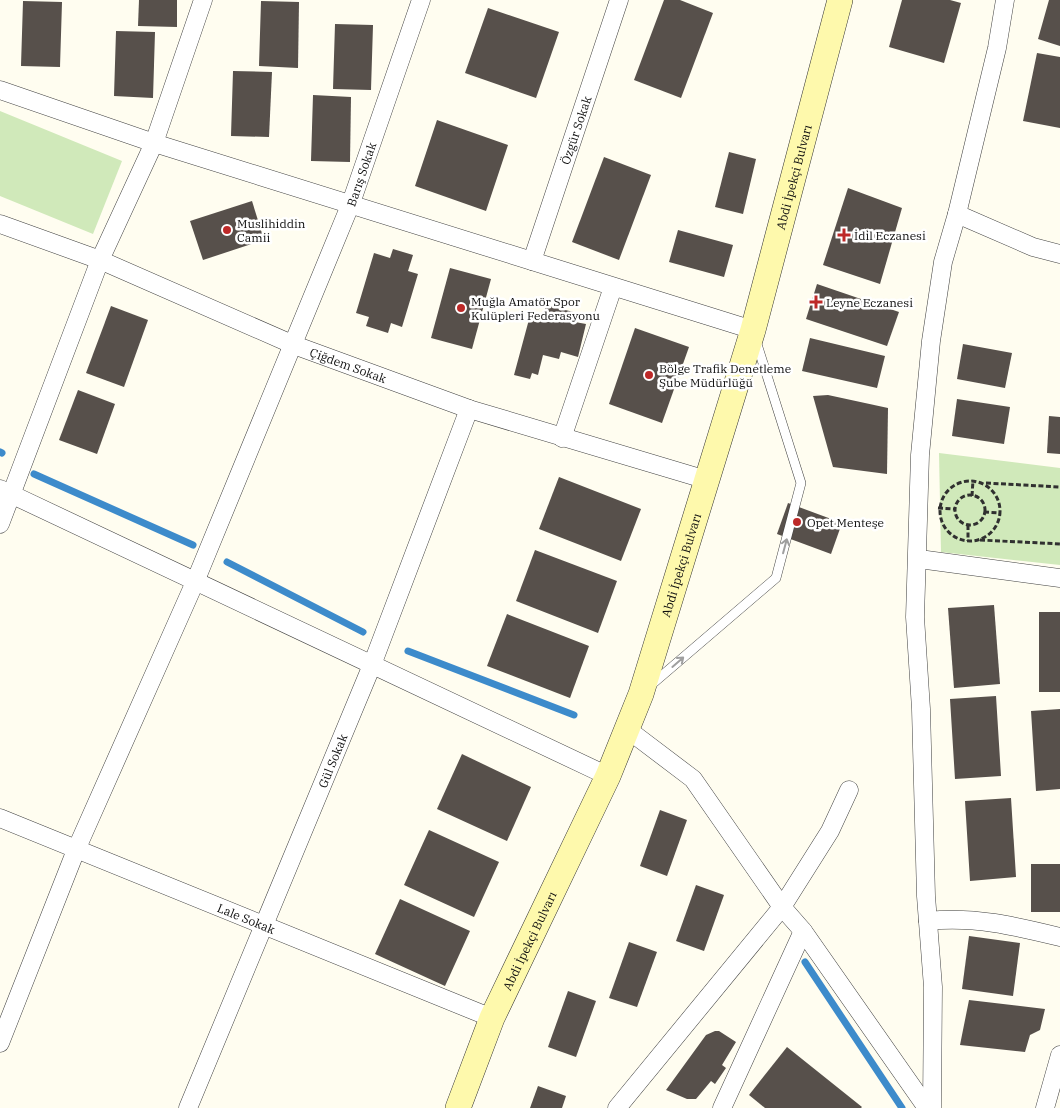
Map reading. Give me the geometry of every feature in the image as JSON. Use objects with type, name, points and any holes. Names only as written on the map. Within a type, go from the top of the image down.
[{"type":"main road","name":"Abdi İpekçi Bulvarı","points":[[458,1108],[492,1018],[608,776],[641,694],[708,480],[752,330],[840,0]]},
{"type":"street","points":[[0,524],[6,492],[100,260],[154,143],[203,0]]},
{"type":"street","name":"Barış Sokak","points":[[0,1043],[76,850],[195,582],[352,203],[421,0]]},
{"type":"street","name":"Özgür Sokak","points":[[532,261],[620,0]]},
{"type":"street","points":[[932,1108],[933,987],[928,922],[916,617],[919,560],[917,506],[919,463],[931,341],[943,262],[957,214],[997,48],[1005,0]]},
{"type":"street","points":[[0,90],[154,143],[352,203],[752,330]]},
{"type":"street","points":[[957,214],[1033,247],[1060,254]]},
{"type":"street","name":"Çiğdem Sokak","points":[[0,224],[100,260],[294,345],[469,409],[708,480]]},
{"type":"street","points":[[562,438],[613,287]]},
{"type":"street","name":"Gül Sokak","points":[[188,1108],[372,665],[469,409]]},
{"type":"street","points":[[6,492],[608,776]]},
{"type":"street","points":[[919,560],[1060,578]]},
{"type":"street","points":[[627,729],[693,780],[782,907],[803,931],[927,1108]]},
{"type":"street","points":[[617,1108],[782,907],[830,831],[849,790]]},
{"type":"street","name":"Lale Sokak","points":[[0,818],[492,1018]]},
{"type":"street","points":[[928,922],[954,919],[990,921],[1060,937]]},
{"type":"street","points":[[722,1108],[803,931]]},
{"type":"street","points":[[1051,1102],[1060,1055]]},
{"type":"lane","points":[[641,694],[776,578],[802,483],[752,330]]},
{"type":"path","points":[[972,496],[973,480]]},
{"type":"path","points":[[1060,487],[984,483],[973,480],[961,481],[950,487],[943,497],[940,508],[941,520],[947,530],[956,538],[968,541],[1060,544]]},
{"type":"path","points":[[980,540],[990,534],[998,525],[1001,513],[1000,501],[994,490],[984,483]]},
{"type":"path","points":[[972,496],[981,501],[984,512],[979,522],[968,525],[958,520],[955,509],[961,499],[972,496]]},
{"type":"path","points":[[940,508],[955,509]]},
{"type":"path","points":[[984,512],[1001,513]]},
{"type":"path","points":[[968,525],[968,541]]},
{"type":"green space","points":[[0,111],[122,161],[93,234],[0,196]]},
{"type":"green space","points":[[939,453],[1060,468],[1060,565],[941,552]]},
{"type":"building","points":[[139,0],[177,0],[177,27],[138,26]]},
{"type":"building","points":[[664,0],[680,0],[713,13],[681,98],[634,80]]},
{"type":"building","points":[[902,0],[950,0],[961,3],[944,63],[889,47]]},
{"type":"building","points":[[1049,0],[1060,0],[1060,46],[1038,39]]},
{"type":"building","points":[[23,1],[62,2],[60,67],[21,66]]},
{"type":"building","points":[[261,1],[299,2],[298,68],[259,66]]},
{"type":"building","points":[[488,8],[559,32],[536,98],[465,73]]},
{"type":"building","points":[[335,24],[373,25],[371,90],[333,89]]},
{"type":"building","points":[[116,31],[155,32],[153,98],[114,96]]},
{"type":"building","points":[[1037,53],[1060,57],[1060,128],[1023,121]]},
{"type":"building","points":[[233,71],[272,72],[269,137],[231,136]]},
{"type":"building","points":[[313,95],[351,97],[350,162],[311,161]]},
{"type":"building","points":[[437,120],[508,145],[486,211],[415,186]]},
{"type":"building","points":[[729,152],[756,159],[743,214],[715,207]]},
{"type":"building","points":[[604,157],[651,175],[619,260],[572,242]]},
{"type":"building","points":[[848,188],[902,208],[880,284],[823,265]]},
{"type":"building","name":"Muslihiddin Camii","points":[[252,201],[264,240],[203,260],[190,221]]},
{"type":"building","points":[[678,230],[733,245],[724,277],[669,262]]},
{"type":"building","points":[[393,249],[413,255],[408,271],[418,274],[402,327],[391,323],[388,333],[366,326],[369,317],[356,313],[374,253],[390,258]]},
{"type":"building","name":"Muğla Amatör Spor Kulüpleri Federasyonu","points":[[450,268],[491,279],[472,349],[431,338]]},
{"type":"building","points":[[817,284],[899,312],[887,346],[806,319]]},
{"type":"building","points":[[546,305],[577,313],[575,322],[586,324],[578,357],[561,352],[559,359],[543,355],[538,375],[532,373],[530,379],[514,375],[531,312],[544,315]]},
{"type":"building","points":[[111,306],[148,320],[124,387],[86,373]]},
{"type":"building","name":"Bölge Trafik Denetleme Şube Müdürlüğü","points":[[635,328],[689,347],[662,423],[609,404]]},
{"type":"building","points":[[810,338],[885,356],[877,388],[802,371]]},
{"type":"building","points":[[963,344],[1012,353],[1005,388],[957,379]]},
{"type":"building","points":[[78,390],[115,404],[97,454],[59,440]]},
{"type":"building","points":[[828,395],[888,408],[887,474],[833,467],[813,396]]},
{"type":"building","points":[[957,399],[1010,407],[1004,444],[952,436]]},
{"type":"building","points":[[1049,416],[1060,417],[1060,454],[1047,453]]},
{"type":"building","points":[[559,477],[641,509],[621,561],[539,529]]},
{"type":"building","points":[[788,503],[842,523],[831,554],[777,534]]},
{"type":"building","points":[[535,550],[617,581],[598,633],[516,601]]},
{"type":"building","points":[[994,605],[1000,684],[954,688],[948,608]]},
{"type":"building","points":[[1039,612],[1060,612],[1060,692],[1039,692]]},
{"type":"building","points":[[507,614],[589,646],[570,698],[487,666]]},
{"type":"building","points":[[996,696],[1001,776],[955,779],[950,699]]},
{"type":"building","points":[[1060,709],[1060,789],[1036,791],[1031,711]]},
{"type":"building","points":[[462,754],[531,787],[507,841],[437,809]]},
{"type":"building","points":[[1011,798],[1016,877],[970,881],[965,801]]},
{"type":"building","points":[[660,810],[687,820],[667,876],[640,866]]},
{"type":"building","points":[[429,830],[499,862],[474,917],[404,885]]},
{"type":"building","points":[[1031,864],[1060,864],[1060,912],[1031,912]]},
{"type":"building","points":[[696,885],[724,895],[704,951],[676,941]]},
{"type":"building","points":[[400,899],[470,931],[445,986],[375,954]]},
{"type":"building","points":[[969,936],[1020,943],[1013,996],[962,989]]},
{"type":"building","points":[[629,942],[657,952],[637,1007],[609,998]]},
{"type":"building","points":[[568,991],[596,1001],[576,1057],[548,1047]]},
{"type":"building","points":[[969,1000],[1045,1009],[1040,1030],[1030,1035],[1025,1052],[960,1045]]},
{"type":"building","points":[[719,1031],[736,1042],[722,1065],[726,1068],[715,1084],[711,1081],[696,1099],[687,1099],[666,1090],[706,1035]]},
{"type":"building","points":[[787,1047],[862,1107],[765,1108],[749,1095]]},
{"type":"building","points":[[538,1086],[566,1096],[562,1108],[530,1108]]},
{"type":"waterway","points":[[34,474],[193,545]]},
{"type":"waterway","points":[[227,562],[363,632]]},
{"type":"waterway","points":[[408,651],[574,715]]},
{"type":"waterway","points":[[805,962],[902,1108]]},
{"type":"place","name":"Muslihiddin Camii","points":[[227,230]]},
{"type":"place","name":"İdil Eczanesi","points":[[844,235]]},
{"type":"place","name":"Leyne Eczanesi","points":[[816,302]]},
{"type":"place","name":"Muğla Amatör Spor Kulüpleri Federasyonu","points":[[461,308]]},
{"type":"place","name":"Bölge Trafik Denetleme Şube Müdürlüğü","points":[[649,375]]},
{"type":"place","name":"Opet Menteşe","points":[[797,522]]}]
